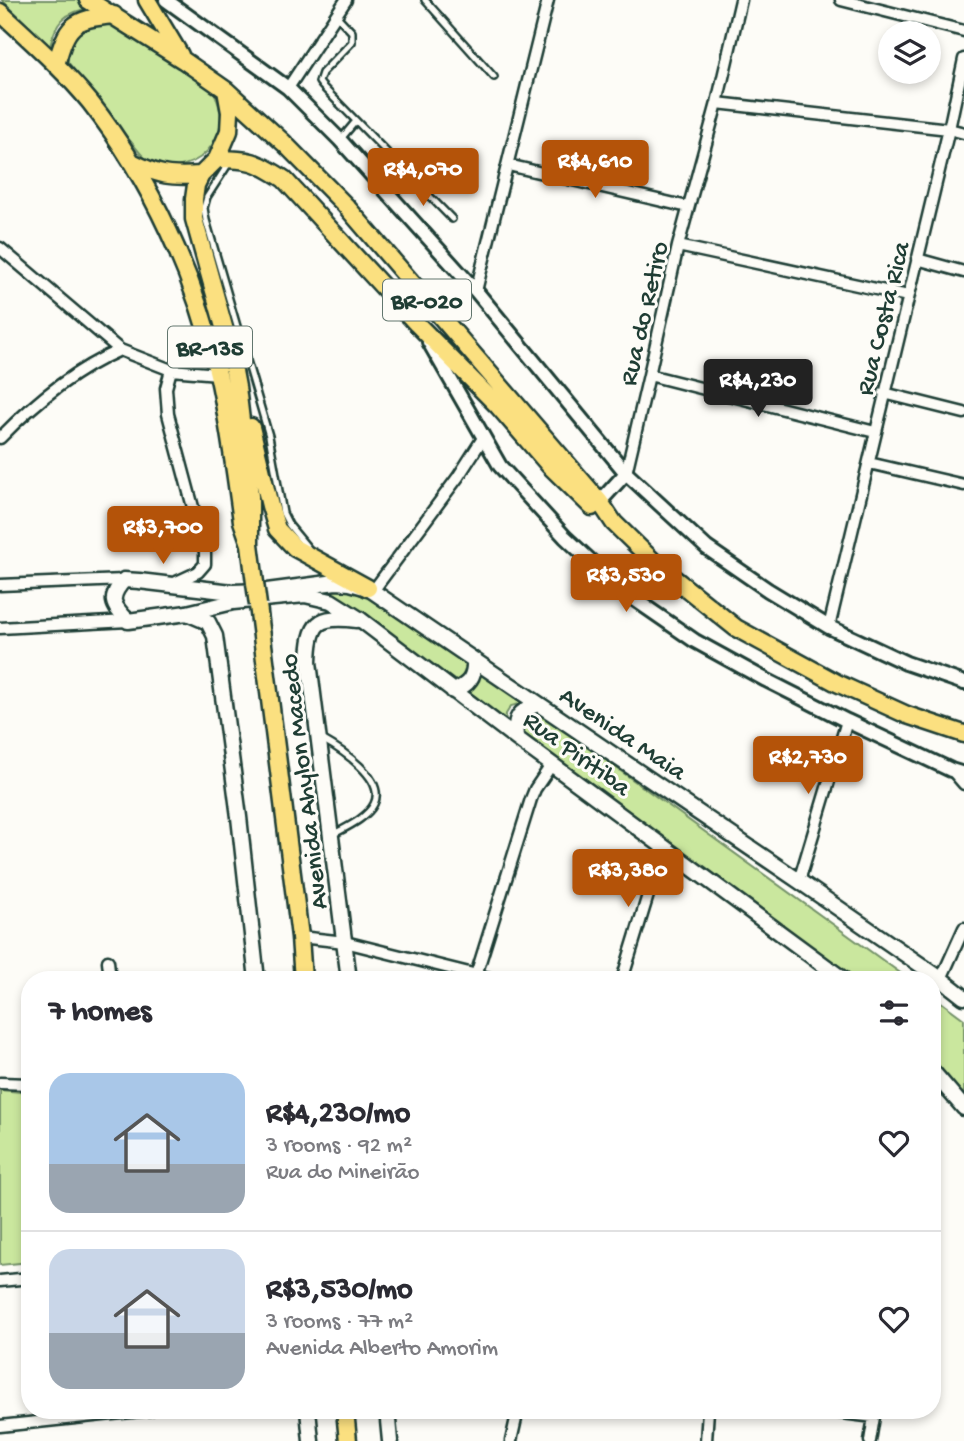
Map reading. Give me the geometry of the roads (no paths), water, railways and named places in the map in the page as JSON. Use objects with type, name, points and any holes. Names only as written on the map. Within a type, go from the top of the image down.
[{"type":"highway","name":"BR-020","points":[[88,0],[226,90],[284,143],[345,205],[597,505]]},
{"type":"highway","points":[[148,0],[183,60]]},
{"type":"highway","points":[[0,12],[56,65],[88,100],[132,162],[164,176],[201,175],[224,159],[250,160],[284,179],[417,324],[498,406],[549,465],[597,505],[656,564],[736,628],[837,683],[906,715],[964,734]]},
{"type":"highway","points":[[56,65],[67,33],[75,26],[83,20],[114,15]]},
{"type":"highway","points":[[224,159],[230,112],[226,90]]},
{"type":"highway","name":"BR-135","points":[[132,162],[158,210],[200,308],[218,374],[242,521],[250,544]]},
{"type":"highway","name":"BR-135","points":[[201,175],[196,186],[194,219],[229,345],[237,387],[250,496],[250,544],[255,583],[264,602],[300,937],[301,971]]},
{"type":"highway","points":[[229,345],[278,529],[295,548],[371,589]]},
{"type":"highway","points":[[346,1419],[348,1441]]},
{"type":"main road","name":"Avenida Maia","points":[[124,580],[232,592],[267,591],[336,582],[371,589],[929,971]]},
{"type":"main road","points":[[124,580],[116,589],[113,599],[128,621]]},
{"type":"main road","name":"Rua Piritiba","points":[[128,621],[187,613],[233,602],[264,602],[305,595],[331,601],[361,620],[832,971]]},
{"type":"main road","points":[[187,613],[208,622],[215,636],[256,971]]},
{"type":"main road","name":"Avenida Ahylon Macedo","points":[[348,971],[309,662],[309,643],[318,624],[327,620],[361,620]]},
{"type":"main road","points":[[453,691],[471,680],[475,669],[474,660]]},
{"type":"main road","points":[[516,738],[520,713],[538,704]]},
{"type":"main road","name":"Avenida Maia","points":[[941,979],[964,997]]},
{"type":"main road","points":[[941,1088],[964,1108]]},
{"type":"main road","points":[[309,1419],[311,1441]]},
{"type":"main road","points":[[388,1419],[390,1441]]},
{"type":"street","points":[[166,0],[288,88],[340,140],[476,291],[626,472],[707,548],[828,627],[906,663],[964,683]]},
{"type":"street","points":[[288,88],[346,0]]},
{"type":"street","points":[[476,291],[548,0]]},
{"type":"street","name":"Rua do Retiro","points":[[626,472],[678,246],[717,103],[741,0]]},
{"type":"street","points":[[841,0],[964,31]]},
{"type":"street","name":"Rua Costa Rica","points":[[828,627],[964,59]]},
{"type":"street","points":[[717,103],[949,129],[964,133]]},
{"type":"street","points":[[508,164],[688,206]]},
{"type":"street","points":[[678,246],[908,296]]},
{"type":"street","points":[[0,248],[120,350],[172,370],[218,374]]},
{"type":"street","points":[[917,259],[964,272]]},
{"type":"street","points":[[417,324],[500,466],[565,537],[624,592],[695,641],[847,721],[958,772],[964,784]]},
{"type":"street","points":[[0,438],[70,377],[94,361],[120,350]]},
{"type":"street","points":[[171,584],[198,572],[205,564],[205,552],[168,414],[166,388],[172,370]]},
{"type":"street","points":[[649,375],[875,432]]},
{"type":"street","points":[[884,393],[964,413]]},
{"type":"street","points":[[371,589],[458,477],[483,438]]},
{"type":"street","points":[[869,463],[964,485]]},
{"type":"street","points":[[597,505],[626,472]]},
{"type":"street","points":[[0,584],[124,580]]},
{"type":"street","points":[[0,628],[128,621]]},
{"type":"street","points":[[799,881],[847,721]]},
{"type":"street","points":[[477,971],[531,799],[552,764]]},
{"type":"street","points":[[625,971],[663,846]]},
{"type":"street","points":[[941,979],[964,928]]},
{"type":"street","points":[[300,937],[345,942],[460,971]]},
{"type":"street","points":[[108,961],[109,971]]},
{"type":"street","points":[[0,1083],[21,1084]]},
{"type":"street","points":[[0,1281],[21,1279]]},
{"type":"street","points":[[0,1426],[66,1419]]},
{"type":"street","points":[[511,1441],[516,1419]]},
{"type":"street","points":[[706,1441],[707,1419]]},
{"type":"street","points":[[870,1441],[873,1419]]},
{"type":"lane","points":[[425,0],[494,76]]},
{"type":"lane","points":[[336,15],[352,32],[352,42],[321,73],[319,82],[453,219]]},
{"type":"lane","points":[[340,140],[356,121]]},
{"type":"lane","points":[[224,159],[204,208],[206,220],[269,436],[283,513],[289,525],[325,565]]},
{"type":"lane","points":[[388,194],[407,173]]},
{"type":"lane","points":[[319,737],[359,766],[375,787],[376,800],[368,812],[331,836]]}]
